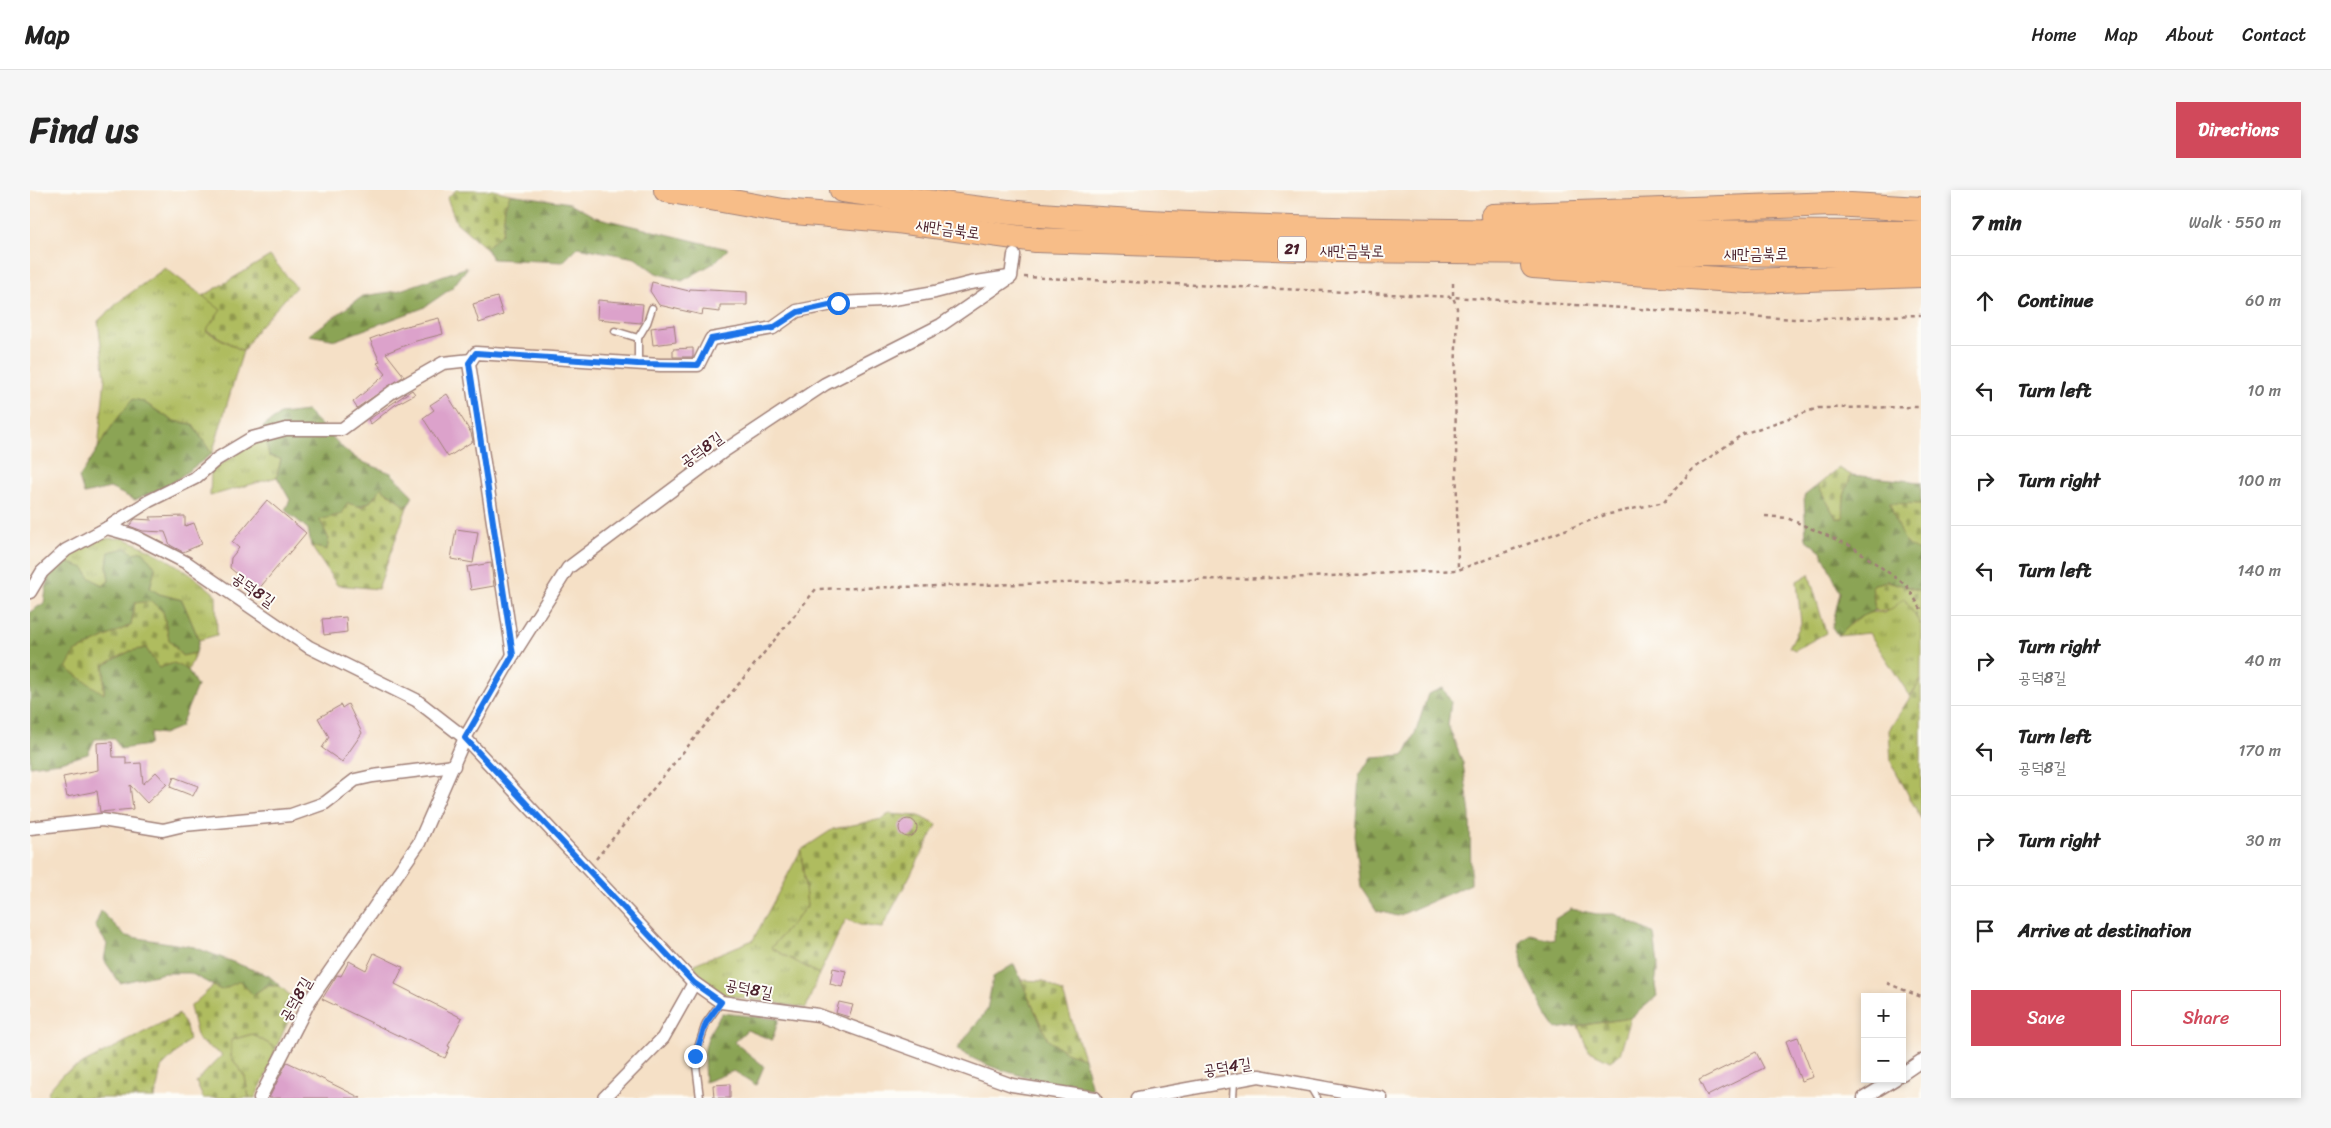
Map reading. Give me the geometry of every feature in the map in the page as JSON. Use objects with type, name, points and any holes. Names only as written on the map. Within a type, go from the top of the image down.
[{"type":"highway","name":"새만금북로","points":[[666,190],[783,212],[898,221],[1036,240],[1921,233]]},
{"type":"highway","name":"새만금북로","points":[[842,190],[1039,215],[1200,224],[1335,239],[1921,254]]},
{"type":"highway","points":[[1335,239],[1527,213],[1833,204],[1921,209]]},
{"type":"highway","points":[[1335,239],[1747,281],[1921,275]]},
{"type":"street","points":[[513,655],[469,363],[476,353],[638,364],[698,365],[711,339],[773,328],[798,312],[838,303],[882,302],[970,283],[1011,277],[1014,255]]},
{"type":"street","name":"공덕8길","points":[[260,1098],[310,1000],[419,844],[465,738],[513,655],[568,568],[724,451],[825,384],[941,325],[1011,277]]},
{"type":"street","points":[[30,592],[42,572],[66,550],[107,528],[149,501],[195,478],[218,459],[252,438],[286,429],[342,429],[392,392],[443,363],[471,360]]},
{"type":"street","name":"공덕8길","points":[[107,528],[132,535],[186,562],[309,647],[416,700],[465,738],[694,983],[721,1002],[818,1015],[1012,1085],[1095,1098]]},
{"type":"street","points":[[30,828],[102,820],[162,830],[184,825],[291,814],[324,803],[355,780],[454,766]]},
{"type":"street","points":[[604,1098],[663,1038],[694,983]]},
{"type":"street","points":[[1906,1071],[1921,1061]]},
{"type":"street","name":"공덕4길","points":[[1138,1098],[1259,1076],[1381,1098]]},
{"type":"street","points":[[1864,1098],[1888,1083]]},
{"type":"lane","points":[[638,364],[638,338],[647,323],[652,308]]},
{"type":"lane","points":[[615,331],[638,338]]},
{"type":"lane","points":[[700,1098],[695,1056],[706,1023],[721,1002]]},
{"type":"lane","points":[[1234,1081],[1234,1098]]},
{"type":"lane","points":[[1310,1085],[1317,1098]]},
{"type":"path","points":[[1011,277],[1453,296],[1793,319],[1921,315]]},
{"type":"path","points":[[1452,283],[1453,296],[1457,308],[1455,381],[1458,570]]},
{"type":"path","points":[[587,869],[816,589],[1308,578],[1458,570],[1605,514],[1664,502],[1692,470],[1743,434],[1818,408],[1921,407]]},
{"type":"path","points":[[1765,516],[1786,518],[1853,547],[1907,586],[1921,609]]},
{"type":"path","points":[[1887,983],[1921,997]]},
{"type":"green space","points":[[456,190],[492,190],[510,194],[505,207],[502,233],[486,248],[456,222],[447,198]]},
{"type":"green space","points":[[510,194],[570,203],[595,217],[728,249],[714,263],[682,281],[656,273],[635,258],[578,247],[563,262],[492,259],[486,248],[502,233],[505,206]]},
{"type":"green space","points":[[270,256],[296,287],[258,328],[243,351],[206,330],[221,310],[203,296]]},
{"type":"green space","points":[[468,267],[452,288],[423,308],[336,340],[309,335],[363,296],[397,291]]},
{"type":"green space","points":[[165,268],[222,310],[206,331],[243,351],[212,454],[192,424],[173,421],[142,401],[114,423],[98,449],[105,377],[98,321],[121,300]]},
{"type":"green space","points":[[133,399],[142,401],[173,421],[192,424],[212,454],[169,485],[135,500],[110,488],[84,494],[79,478],[114,423]]},
{"type":"green space","points":[[307,411],[344,449],[360,461],[391,473],[413,496],[407,507],[381,488],[371,501],[342,514],[329,539],[327,550],[311,546],[308,529],[285,510],[290,500],[277,477],[281,459],[269,456],[263,427],[280,414]]},
{"type":"green space","points":[[264,439],[281,459],[277,477],[210,496],[211,471],[248,446]]},
{"type":"green space","points":[[1839,468],[1851,475],[1844,496],[1843,518],[1836,518],[1818,485]]},
{"type":"green space","points":[[1851,475],[1921,482],[1921,504],[1890,504],[1918,551],[1921,551],[1921,591],[1887,581],[1872,585],[1875,610],[1854,620],[1838,636],[1832,627],[1840,592],[1821,551],[1806,539],[1804,496],[1818,485],[1836,518],[1842,518],[1844,496]]},
{"type":"green space","points":[[381,488],[407,507],[378,589],[337,585],[311,546],[327,550],[329,539],[320,520],[342,514],[347,503],[361,507],[371,501]]},
{"type":"green space","points":[[1890,503],[1921,504],[1921,551],[1914,549],[1904,539]]},
{"type":"green space","points":[[123,538],[172,562],[216,595],[217,635],[199,640],[182,600],[159,594],[150,588],[155,567],[107,565],[109,581],[103,586],[63,561],[97,539]]},
{"type":"green space","points":[[126,548],[133,553],[143,551],[155,567],[150,588],[159,594],[182,600],[199,640],[196,653],[182,656],[169,640],[163,612],[135,603],[131,625],[75,652],[104,693],[104,665],[130,651],[146,648],[159,668],[174,663],[188,670],[197,686],[180,727],[163,734],[151,732],[149,745],[120,749],[115,739],[95,739],[88,754],[60,762],[30,766],[30,612],[44,603],[49,571],[63,561],[84,568],[89,577],[103,586],[109,581],[107,565],[109,552]]},
{"type":"green space","points":[[1809,574],[1826,633],[1795,650],[1789,647],[1801,624],[1797,581]]},
{"type":"green space","points":[[1887,581],[1921,591],[1921,625],[1904,598],[1888,610],[1875,610],[1872,585]]},
{"type":"green space","points":[[1904,598],[1921,625],[1921,680],[1910,696],[1869,633],[1838,636],[1859,618],[1871,613],[1884,613]]},
{"type":"green space","points":[[151,601],[163,612],[169,640],[182,656],[196,653],[188,670],[174,663],[159,668],[146,648],[130,651],[104,665],[104,694],[66,668],[75,652],[131,625],[135,603]]},
{"type":"green space","points":[[1921,680],[1921,819],[1891,762],[1889,730]]},
{"type":"green space","points":[[1443,688],[1451,702],[1448,725],[1463,763],[1470,814],[1471,884],[1398,916],[1377,911],[1361,887],[1355,836],[1359,776],[1371,757],[1404,755],[1416,731],[1428,694]]},
{"type":"green space","points":[[889,814],[919,816],[937,825],[882,928],[860,925],[846,919],[819,974],[771,948],[807,906],[801,850],[833,829],[882,819]]},
{"type":"green space","points":[[801,850],[807,906],[772,947],[819,974],[806,1008],[725,995],[700,982],[694,964],[753,940]]},
{"type":"green space","points":[[1571,909],[1597,914],[1615,914],[1654,934],[1658,965],[1655,985],[1657,996],[1631,1018],[1556,1029],[1547,1016],[1523,970],[1519,943],[1530,934],[1554,940],[1555,919]]},
{"type":"green space","points":[[101,911],[126,936],[194,947],[269,976],[280,986],[266,986],[253,995],[221,990],[190,973],[164,973],[120,983],[104,960],[107,944],[95,926]]},
{"type":"green space","points":[[1014,964],[1048,1040],[1068,1053],[1084,1058],[1092,1089],[1040,1080],[1005,1071],[972,1058],[957,1049],[987,1010],[993,977]]},
{"type":"green space","points":[[1021,980],[1044,981],[1063,993],[1084,1058],[1068,1053],[1048,1040]]},
{"type":"green space","points":[[240,981],[253,995],[266,986],[280,986],[297,1002],[276,1048],[252,1034],[231,1040],[231,1057],[245,1077],[249,1098],[203,1098],[196,1082],[222,1055],[198,1040],[190,1007],[213,986],[221,990]]},
{"type":"green space","points":[[722,1013],[779,1019],[772,1040],[747,1030],[734,1042],[764,1066],[756,1085],[734,1071],[705,1082],[704,1053],[711,1031]]},
{"type":"green space","points":[[179,1014],[186,1026],[189,1040],[161,1068],[155,1098],[47,1098],[49,1090],[63,1074]]},
{"type":"green space","points":[[1631,1018],[1620,1054],[1610,1061],[1588,1050],[1578,1026]]},
{"type":"green space","points":[[252,1034],[276,1048],[268,1071],[255,1098],[249,1098],[245,1077],[231,1057],[231,1040]]},
{"type":"building","points":[[652,282],[689,291],[690,289],[747,292],[747,305],[720,305],[720,312],[703,310],[702,315],[659,305],[650,291]]},
{"type":"building","points":[[497,297],[503,315],[479,323],[473,304]]},
{"type":"building","points":[[598,300],[643,304],[641,323],[597,319]]},
{"type":"building","points":[[439,318],[443,334],[416,341],[386,353],[404,376],[357,408],[353,402],[386,374],[377,363],[380,362],[370,339],[402,327]]},
{"type":"building","points":[[674,325],[676,342],[653,345],[651,328]]},
{"type":"building","points":[[693,348],[693,357],[673,357],[673,349]]},
{"type":"building","points":[[412,390],[415,394],[395,405],[371,424],[368,420]]},
{"type":"building","points":[[447,394],[471,433],[473,441],[448,457],[423,418],[434,410],[430,405]]},
{"type":"building","points":[[267,500],[306,533],[257,591],[230,568],[231,558],[239,548],[232,542]]},
{"type":"building","points":[[185,516],[185,526],[194,523],[202,544],[183,552],[170,545],[165,532],[143,531],[129,526],[135,519],[152,520],[150,517]]},
{"type":"building","points":[[456,529],[478,532],[473,563],[451,559]]},
{"type":"building","points":[[491,563],[494,586],[471,590],[467,567]]},
{"type":"building","points":[[346,617],[347,632],[324,635],[322,619]]},
{"type":"building","points":[[348,704],[362,733],[342,762],[322,748],[329,737],[318,718],[341,705],[342,708]]},
{"type":"building","points":[[112,742],[113,757],[126,757],[126,764],[141,763],[143,784],[156,772],[167,784],[147,803],[130,785],[133,809],[100,812],[97,791],[67,797],[63,777],[98,770],[97,743]]},
{"type":"building","points":[[174,777],[198,786],[193,796],[170,787]]},
{"type":"building","points":[[904,819],[912,819],[917,824],[915,835],[904,837],[899,832],[899,824]]},
{"type":"building","points":[[374,953],[403,967],[395,984],[462,1018],[448,1046],[450,1047],[445,1058],[322,999],[337,975],[341,976],[349,961],[366,970]]},
{"type":"building","points":[[833,968],[846,971],[842,987],[830,984]]},
{"type":"building","points":[[839,1002],[853,1005],[849,1017],[836,1013]]},
{"type":"building","points":[[1798,1037],[1813,1077],[1801,1081],[1786,1041]]},
{"type":"building","points":[[1756,1052],[1764,1068],[1707,1096],[1699,1080]]},
{"type":"building","points":[[287,1062],[300,1068],[361,1098],[269,1098]]},
{"type":"building","points":[[730,1084],[730,1098],[714,1098],[713,1085]]},
{"type":"route","points":[[695,1056],[706,1023],[721,1002],[694,983],[465,738],[513,655],[469,363],[476,353],[638,364],[698,365],[711,339],[773,328],[798,312],[838,303]]}]
